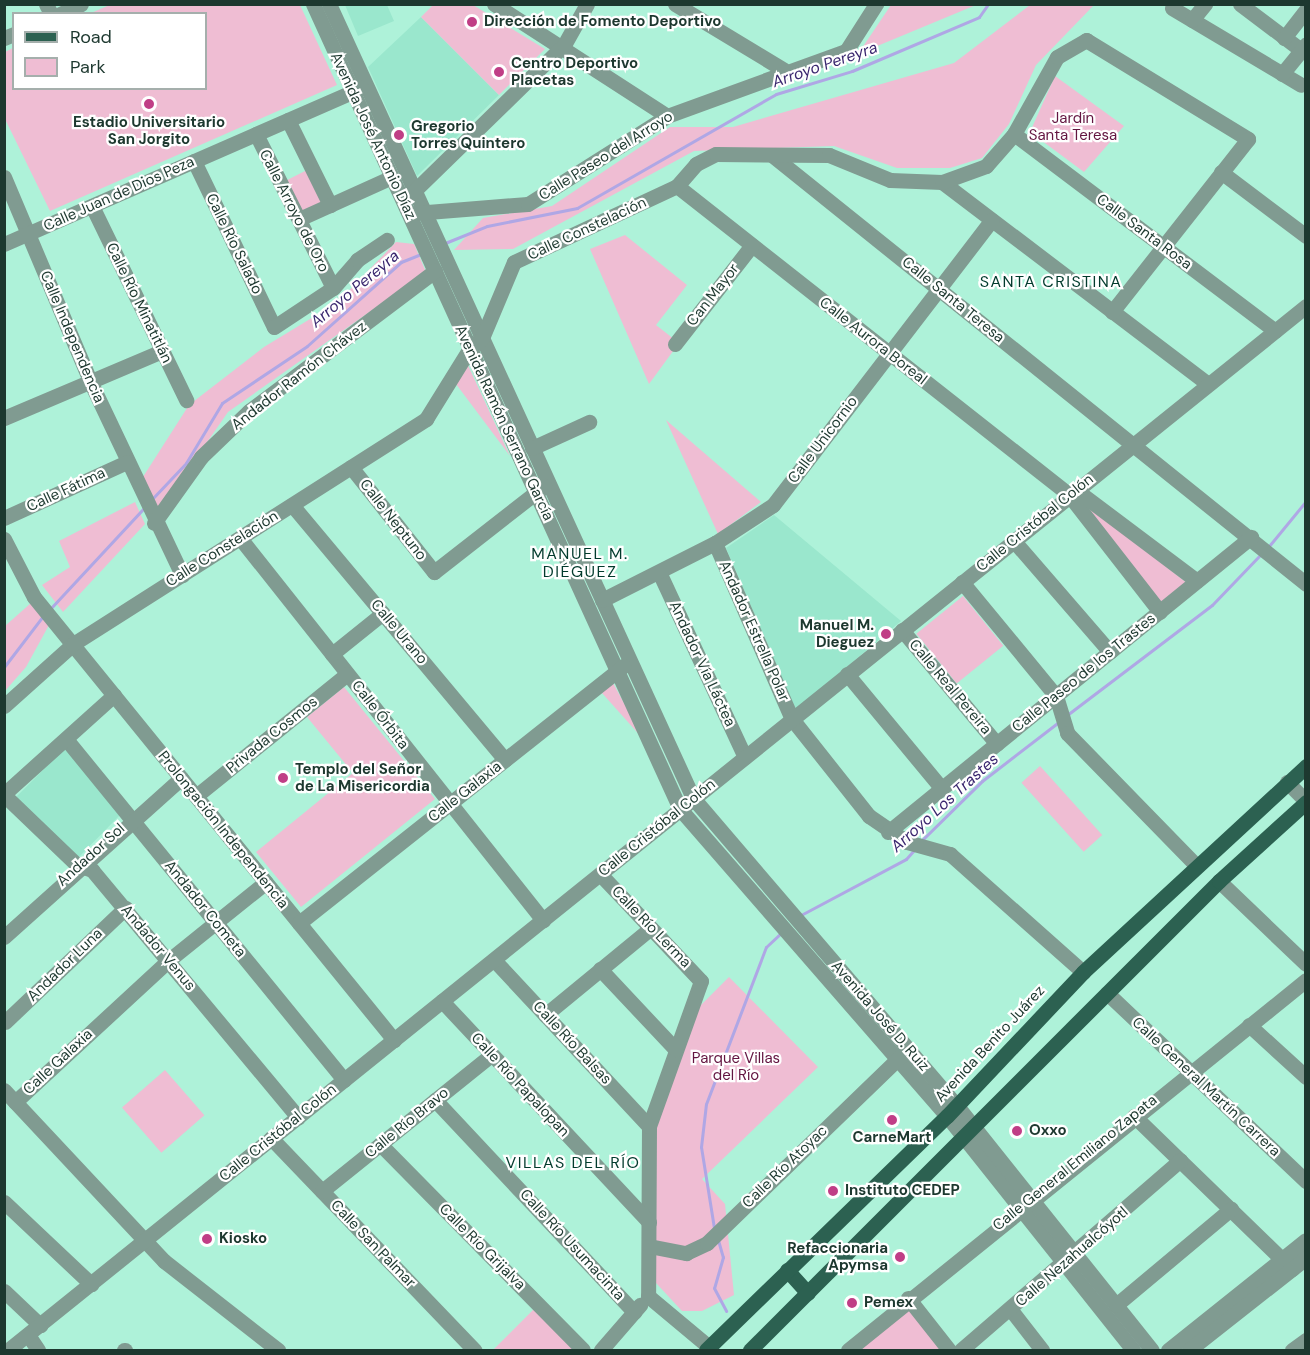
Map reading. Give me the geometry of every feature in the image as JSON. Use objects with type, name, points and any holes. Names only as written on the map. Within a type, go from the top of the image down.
[{"type":"main road","name":"Avenida Benito Juárez","points":[[707,1349],[952,1111],[1083,972],[1305,766]]},
{"type":"main road","points":[[750,1350],[1219,881],[1305,802]]},
{"type":"main road","points":[[787,1270],[808,1293]]},
{"type":"street","points":[[64,12],[81,4]]},
{"type":"street","name":"Avenida José Antonio Díaz","points":[[313,4],[360,88],[426,233],[445,257]]},
{"type":"street","name":"Avenida José Antonio Díaz","points":[[329,4],[392,177],[409,197]]},
{"type":"street","points":[[494,4],[564,45],[667,116]]},
{"type":"street","points":[[409,197],[564,45],[587,4]]},
{"type":"street","points":[[675,4],[784,70]]},
{"type":"street","points":[[1192,20],[1205,4]]},
{"type":"street","points":[[1240,4],[1284,38],[1303,47],[1282,74]]},
{"type":"street","name":"Calle Paseo del Arroyo","points":[[416,212],[528,204],[667,116],[784,70],[846,51],[873,6]]},
{"type":"street","points":[[1172,8],[1301,85]]},
{"type":"street","points":[[1284,38],[1305,10]]},
{"type":"street","name":"Calle Constelación","points":[[4,706],[73,644],[426,419],[470,348],[482,338],[514,262],[677,186],[696,164],[716,154],[829,155],[890,180],[942,182],[986,166],[1014,134],[1057,57],[1086,40],[1248,139],[1221,172]]},
{"type":"street","name":"Calle Juan de Dios Peza","points":[[4,244],[360,88]]},
{"type":"street","points":[[288,120],[330,206]]},
{"type":"street","name":"Calle Arroyo de Oro","points":[[256,134],[333,288]]},
{"type":"street","name":"Calle Santa Rosa","points":[[1014,134],[1275,331]]},
{"type":"street","name":"Calle Santa Teresa","points":[[773,156],[1254,539],[1305,584]]},
{"type":"street","name":"Calle Río Salado","points":[[194,161],[274,327],[333,288]]},
{"type":"street","points":[[1112,312],[1221,172],[1305,236]]},
{"type":"street","name":"Calle Independencia","points":[[4,177],[90,381],[153,520],[182,575]]},
{"type":"street","points":[[299,219],[392,177]]},
{"type":"street","points":[[942,182],[1208,384]]},
{"type":"street","name":"Calle Aurora Boreal","points":[[677,186],[889,353],[1073,493],[1197,581]]},
{"type":"street","name":"Calle Río Minatitlán","points":[[92,206],[186,400]]},
{"type":"street","name":"Calle Unicornio","points":[[602,600],[715,543],[773,505],[992,220]]},
{"type":"street","name":"Avenida José Antonio Díaz","points":[[426,233],[434,269]]},
{"type":"street","points":[[333,288],[357,261],[387,240]]},
{"type":"street","name":"Can Mayor","points":[[675,344],[752,245]]},
{"type":"street","name":"Avenida Ramón Serrano García","points":[[445,257],[693,798]]},
{"type":"street","name":"Avenida Ramón Serrano García","points":[[434,269],[680,809]]},
{"type":"street","name":"Andador Ramón Chávez","points":[[153,520],[201,457],[249,411],[434,269]]},
{"type":"street","name":"Calle Cristóbal Colón","points":[[8,1350],[1305,306]]},
{"type":"street","points":[[4,418],[162,351]]},
{"type":"street","points":[[532,448],[589,422]]},
{"type":"street","name":"Calle Fátima","points":[[4,519],[128,462]]},
{"type":"street","name":"Calle Neptuno","points":[[351,467],[435,572],[536,492]]},
{"type":"street","points":[[536,492],[548,482]]},
{"type":"street","points":[[1073,493],[1160,612]]},
{"type":"street","name":"Calle Urano","points":[[292,505],[505,760]]},
{"type":"street","name":"Calle Órbita","points":[[240,538],[543,920]]},
{"type":"street","name":"Prolongación Independencia","points":[[4,539],[34,597],[394,1040]]},
{"type":"street","name":"Calle Paseo de los Trastes","points":[[888,832],[1197,581],[1254,539]]},
{"type":"street","points":[[1013,540],[1110,652]]},
{"type":"street","name":"Andador Estrella Polar","points":[[715,543],[792,718]]},
{"type":"street","name":"Andador Vía Láctea","points":[[659,572],[745,757]]},
{"type":"street","points":[[962,582],[1056,696],[1067,733],[1197,866]]},
{"type":"street","points":[[332,654],[383,613]]},
{"type":"street","name":"Calle Real Pereira","points":[[902,630],[997,744]]},
{"type":"street","name":"Calle Galaxia","points":[[299,923],[630,660]]},
{"type":"street","name":"Privada Cosmos","points":[[196,796],[348,674]]},
{"type":"street","points":[[847,674],[942,789]]},
{"type":"street","points":[[4,794],[114,695]]},
{"type":"street","points":[[792,718],[888,832],[908,842],[950,854],[1083,972]]},
{"type":"street","name":"Andador Cometa","points":[[66,739],[344,1080]]},
{"type":"street","name":"Andador Sol","points":[[4,937],[77,866],[181,778]]},
{"type":"street","points":[[1287,782],[1305,802]]},
{"type":"street","name":"Andador Venus","points":[[4,794],[77,866],[92,870],[298,1117]]},
{"type":"street","name":"Avenida José D. Ruiz","points":[[693,798],[804,928],[1070,1259],[1133,1350]]},
{"type":"street","name":"Avenida José D. Ruiz","points":[[680,809],[792,938],[903,1054]]},
{"type":"street","name":"Calle Río Lerma","points":[[600,874],[702,981],[675,1049]]},
{"type":"street","points":[[1219,881],[1305,964]]},
{"type":"street","name":"Calle Galaxia","points":[[10,1096],[215,921],[266,882]]},
{"type":"street","name":"Andador Luna","points":[[5,1022],[125,908]]},
{"type":"street","points":[[546,1015],[651,928]]},
{"type":"street","name":"Calle Río Balsas","points":[[494,960],[650,1126]]},
{"type":"street","points":[[600,969],[675,1049],[650,1126],[648,1296],[601,1350]]},
{"type":"street","name":"Calle General Emiliano Zapata","points":[[848,1350],[1025,1203],[1305,980]]},
{"type":"street","name":"Calle General Martín Carrera","points":[[1107,993],[1305,1181]]},
{"type":"street","name":"Calle Río Papalopan","points":[[442,1001],[649,1222]]},
{"type":"street","points":[[1249,1025],[1305,1077]]},
{"type":"street","name":"Calle Río Atoyac","points":[[648,1246],[686,1253],[706,1243],[903,1054]]},
{"type":"street","name":"Calle Río Bravo","points":[[322,1191],[491,1055]]},
{"type":"street","points":[[10,1096],[145,1240],[207,1299],[278,1350]]},
{"type":"street","name":"Calle Río Usumacinta","points":[[435,1100],[634,1312]]},
{"type":"street","points":[[1134,1116],[1287,1264]]},
{"type":"street","name":"Calle San Palmar","points":[[271,1138],[474,1350]]},
{"type":"street","name":"Calle Río Grijalva","points":[[380,1144],[583,1350]]},
{"type":"street","name":"Calle Nezahualcóyotl","points":[[961,1350],[1070,1259],[1180,1160]]},
{"type":"street","points":[[4,1202],[91,1284]]},
{"type":"street","points":[[1116,1305],[1231,1209]]},
{"type":"street","points":[[1189,1350],[1287,1264],[1305,1240]]},
{"type":"street","points":[[1168,1350],[1287,1264],[1305,1258]]},
{"type":"street","name":"Avenida José D. Ruiz","points":[[1070,1259],[1116,1305],[1152,1350]]},
{"type":"street","points":[[4,1291],[34,1330],[38,1350]]},
{"type":"street","name":"Calle Río Usumacinta","points":[[648,1296],[707,1349]]},
{"type":"street","points":[[908,1298],[949,1350]]},
{"type":"street","points":[[1011,1310],[1042,1350]]},
{"type":"street","points":[[1292,1350],[1305,1340]]},
{"type":"shaded area","points":[[345,5],[387,5],[394,21],[358,36]]},
{"type":"shaded area","points":[[421,17],[499,95],[417,176],[368,67]]},
{"type":"shaded area","points":[[774,515],[901,621],[796,710],[726,548]]},
{"type":"shaded area","points":[[66,747],[120,815],[78,858],[16,797]]},
{"type":"green space","name":"Estadio Universitario San Jorgito","points":[[112,4],[300,5],[337,85],[50,211],[5,119],[5,52],[12,48],[12,90],[207,90],[207,12],[93,12]]},
{"type":"green space","name":"Centro Deportivo Placetas","points":[[434,4],[473,5],[545,49],[499,95],[421,17]]},
{"type":"green space","points":[[891,4],[976,5],[858,54]]},
{"type":"green space","points":[[1030,5],[1094,5],[1036,65],[1009,124],[982,158],[950,168],[897,168],[834,146],[694,151],[513,249],[454,250],[483,218],[552,206],[670,127],[733,127],[954,63]]},
{"type":"green space","name":"Jardín Santa Teresa","points":[[1055,76],[1124,126],[1084,172],[1030,132]]},
{"type":"green space","points":[[307,170],[324,204],[302,215],[285,181]]},
{"type":"green space","points":[[625,235],[687,285],[656,325],[679,343],[649,384],[590,249]]},
{"type":"green space","points":[[396,242],[414,244],[426,272],[228,412],[158,513],[141,480],[189,405],[264,347],[338,302]]},
{"type":"green space","points":[[467,363],[510,456],[456,384]]},
{"type":"green space","points":[[666,420],[761,502],[718,534]]},
{"type":"green space","points":[[135,502],[145,524],[63,612],[42,585],[70,567],[59,541]]},
{"type":"green space","points":[[1084,503],[1187,583],[1162,603]]},
{"type":"green space","points":[[963,596],[1003,646],[957,683],[916,634]]},
{"type":"green space","points":[[31,603],[49,625],[26,667],[5,691],[5,626]]},
{"type":"green space","points":[[613,683],[644,740],[602,693]]},
{"type":"green space","points":[[344,687],[435,799],[301,907],[256,852],[353,773],[307,717]]},
{"type":"green space","points":[[1040,766],[1102,835],[1084,852],[1021,783]]},
{"type":"green space","name":"Parque Villas del Río","points":[[729,977],[818,1067],[702,1179],[725,1204],[734,1295],[702,1311],[682,1311],[656,1283],[655,1120],[693,1013]]},
{"type":"green space","points":[[165,1070],[204,1115],[161,1153],[122,1107]]},
{"type":"green space","points":[[907,1304],[945,1350],[855,1350]]},
{"type":"green space","points":[[534,1309],[576,1350],[493,1350]]},
{"type":"waterway","name":"Arroyo Pereyra","points":[[445,243],[487,226],[577,208],[776,94],[852,71],[979,17],[988,4]]},
{"type":"waterway","name":"Arroyo Pereyra","points":[[152,499],[186,463],[222,403],[307,346],[401,262],[423,253]]},
{"type":"waterway","name":"Arroyo Los Trastes","points":[[1269,546],[1306,501]]},
{"type":"waterway","name":"Arroyo Pereyra","points":[[50,609],[144,508]]},
{"type":"waterway","name":"Arroyo Los Trastes","points":[[1067,715],[1212,605],[1260,555]]},
{"type":"waterway","name":"Arroyo Pereyra","points":[[4,667],[43,616]]},
{"type":"waterway","name":"Arroyo Los Trastes","points":[[922,840],[982,781],[1060,721]]},
{"type":"waterway","name":"Arroyo Los Trastes","points":[[799,916],[906,859],[914,850]]},
{"type":"waterway","name":"Arroyo Los Trastes","points":[[714,1228],[701,1147],[706,1104],[766,947],[781,933]]},
{"type":"waterway","name":"Arroyo Los Trastes","points":[[718,1240],[723,1257],[714,1288],[726,1311]]},
{"type":"place","name":"Dirección de Fomento Deportivo","points":[[472,22]]},
{"type":"place","name":"Centro Deportivo Placetas","points":[[499,72]]},
{"type":"place","name":"Estadio Universitario San Jorgito","points":[[149,104]]},
{"type":"place","name":"Gregorio Torres Quintero","points":[[399,135]]},
{"type":"place","name":"Manuel M. Dieguez","points":[[886,634]]},
{"type":"place","name":"Templo del Señor de La Misericordia","points":[[283,778]]},
{"type":"place","name":"CarneMart","points":[[892,1120]]},
{"type":"place","name":"Oxxo","points":[[1017,1131]]},
{"type":"place","name":"Instituto CEDEP","points":[[833,1191]]},
{"type":"place","name":"Kiosko","points":[[207,1239]]},
{"type":"place","name":"Refaccionaria Apymsa","points":[[900,1257]]},
{"type":"place","name":"Pemex","points":[[852,1303]]},
{"type":"district","name":"SANTA CRISTINA","points":[[1051,282]]},
{"type":"district","name":"MANUEL M. DIÉGUEZ","points":[[580,563]]},
{"type":"district","name":"VILLAS DEL RÍO","points":[[573,1163]]}]
